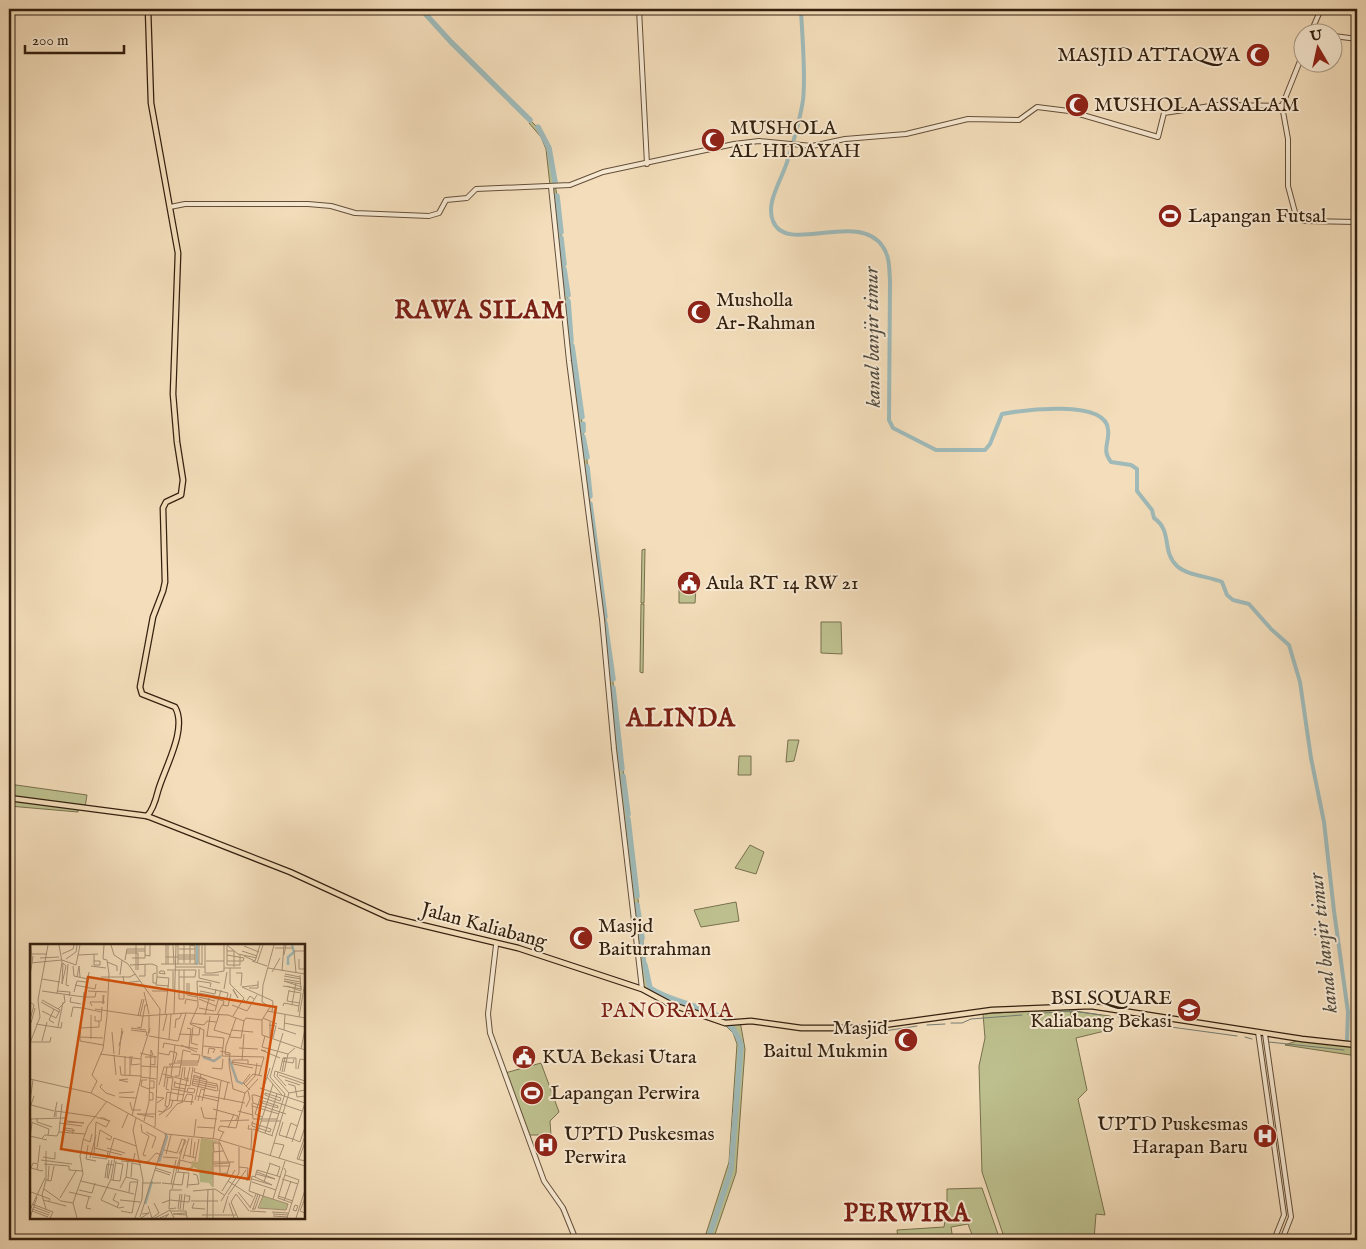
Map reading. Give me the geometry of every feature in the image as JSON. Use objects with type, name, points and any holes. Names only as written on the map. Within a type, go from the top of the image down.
[{"type":"main road","points":[[148,9],[151,103],[178,253],[174,416],[183,491],[181,495],[166,502],[163,508],[164,591],[153,617],[140,687],[142,694],[175,707],[178,714],[178,727],[167,771],[148,816]]},
{"type":"main road","name":"Jalan Kaliabang","points":[[9,798],[148,816],[284,870],[388,917],[435,927],[496,945],[518,948],[642,990],[670,1004],[726,1023],[738,1021],[814,1029],[862,1028],[992,1010],[1063,1006],[1110,1008],[1265,1038],[1357,1045]]},
{"type":"street","points":[[639,9],[648,164]]},
{"type":"street","points":[[1315,22],[1321,9]]},
{"type":"street","points":[[1344,38],[1357,40]]},
{"type":"street","points":[[1296,72],[1282,106],[1288,139],[1289,194],[1298,219],[1357,222]]},
{"type":"street","points":[[170,207],[184,204],[308,204],[331,206],[355,213],[429,216],[439,213],[446,200],[467,198],[476,189],[554,187],[576,184],[603,172],[648,164],[734,144],[759,141],[794,146],[812,146],[845,139],[906,134],[968,119],[1019,120],[1037,107],[1069,111],[1158,137],[1164,114],[1191,108],[1249,104],[1282,106]]},
{"type":"street","points":[[554,187],[569,361],[602,620],[614,749],[642,990]]},
{"type":"street","points":[[496,945],[488,1014],[490,1034],[544,1181],[563,1208],[576,1240]]},
{"type":"street","points":[[1259,1037],[1276,1130],[1287,1218],[1274,1240]]},
{"type":"street","points":[[1265,1038],[1287,1218],[1282,1240]]},
{"type":"green space","points":[[531,121],[544,134],[549,148],[557,196],[578,395],[587,460],[590,504],[601,578],[647,977],[650,988],[655,991],[720,1016],[729,1022],[740,1021],[745,1049],[736,1173],[713,1240],[704,1240],[729,1162],[737,1044],[733,1033],[723,1023],[642,989],[601,611],[571,376],[546,149],[541,137],[529,123]]},
{"type":"green space","points":[[645,549],[644,603],[641,603],[642,550]]},
{"type":"green space","points":[[679,586],[696,587],[695,603],[679,603]]},
{"type":"green space","points":[[641,604],[644,604],[643,673],[640,672]]},
{"type":"green space","points":[[821,622],[841,622],[842,654],[821,653]]},
{"type":"green space","points":[[788,740],[799,740],[794,761],[786,762]]},
{"type":"green space","points":[[739,756],[751,756],[751,775],[738,775]]},
{"type":"green space","points":[[9,784],[87,795],[85,807],[78,806],[78,812],[9,806]]},
{"type":"green space","points":[[750,845],[764,852],[756,874],[735,868]]},
{"type":"green space","points":[[736,902],[739,921],[701,927],[694,910]]},
{"type":"green space","points":[[1069,1008],[1072,1018],[1071,1011],[1110,1016],[1113,1029],[1076,1038],[1087,1090],[1078,1099],[1105,1215],[1096,1214],[1094,1240],[1005,1240],[982,1172],[979,1066],[985,1038],[983,1014]]},
{"type":"green space","points":[[1302,1039],[1357,1045],[1357,1056],[1285,1045]]},
{"type":"green space","name":"Lapangan Perwira","points":[[541,1063],[559,1112],[550,1121],[551,1135],[527,1135],[505,1073]]},
{"type":"green space","points":[[982,1188],[1000,1240],[974,1240],[968,1224],[951,1227],[953,1240],[898,1240],[897,1230],[944,1227],[947,1189]]},
{"type":"waterway","points":[[421,9],[451,42],[530,120]]},
{"type":"waterway","name":"kanal banjir timur","points":[[801,9],[804,67],[803,100],[799,122],[786,166],[773,198],[771,214],[773,221],[780,231],[807,235],[841,231],[858,232],[872,236],[883,247],[889,263],[890,280],[889,420],[893,428],[936,450],[985,450],[990,444],[1002,414],[1044,409],[1079,410],[1093,413],[1103,420],[1108,429],[1106,450],[1111,462],[1131,465],[1137,469],[1137,491],[1152,510],[1154,518],[1160,523],[1169,554],[1177,566],[1192,574],[1222,582],[1227,595],[1233,600],[1249,604],[1271,629],[1289,645],[1300,682],[1311,758],[1324,822],[1348,1012],[1347,1040]]},
{"type":"waterway","points":[[538,127],[549,148],[555,182]]},
{"type":"waterway","points":[[557,196],[561,232]]},
{"type":"waterway","points":[[561,238],[564,264]]},
{"type":"waterway","points":[[564,269],[568,295]]},
{"type":"waterway","points":[[568,301],[571,341]]},
{"type":"waterway","points":[[572,346],[582,417]]},
{"type":"waterway","points":[[583,424],[583,431]]},
{"type":"waterway","points":[[583,437],[587,457]]},
{"type":"waterway","points":[[587,467],[590,496]]},
{"type":"waterway","points":[[590,504],[605,617]]},
{"type":"waterway","points":[[605,623],[613,679]]},
{"type":"waterway","points":[[613,688],[622,769]]},
{"type":"waterway","points":[[623,776],[628,814]]},
{"type":"waterway","points":[[628,819],[637,896]]},
{"type":"waterway","points":[[637,905],[642,938]]},
{"type":"waterway","points":[[641,943],[642,949]]},
{"type":"waterway","points":[[643,955],[645,965]]},
{"type":"waterway","points":[[645,965],[650,988],[662,995],[715,1014],[726,1021],[735,1031],[741,1045],[731,1170],[708,1240]]},
{"type":"waterway","points":[[1028,1014],[1075,1011],[1101,1015]]},
{"type":"waterway","points":[[951,1023],[962,1023],[971,1019],[1022,1015]]},
{"type":"waterway","points":[[1118,1017],[1149,1024],[1237,1036]]},
{"type":"waterway","points":[[927,1025],[945,1024]]},
{"type":"waterway","points":[[878,1032],[917,1026]]},
{"type":"waterway","points":[[1245,1037],[1252,1039]]},
{"type":"waterway","points":[[1269,1042],[1344,1050]]},
{"type":"place","name":"MASJID ATTAQWA","points":[[1258,55]]},
{"type":"place","name":"MUSHOLA ASSALAM","points":[[1077,105]]},
{"type":"place","name":"MUSHOLA AL HIDAYAH","points":[[713,140]]},
{"type":"place","name":"Lapangan Futsal","points":[[1170,216]]},
{"type":"place","name":"Musholla Ar-Rahman","points":[[699,312]]},
{"type":"place","name":"Aula RT 14 RW 21","points":[[689,583]]},
{"type":"place","name":"Masjid Baiturrahman","points":[[581,938]]},
{"type":"place","name":"BSI SQUARE Kaliabang Bekasi","points":[[1189,1010]]},
{"type":"place","name":"Masjid Baitul Mukmin","points":[[906,1040]]},
{"type":"place","name":"KUA Bekasi Utara","points":[[524,1057]]},
{"type":"place","name":"Lapangan Perwira","points":[[532,1093]]},
{"type":"place","name":"UPTD Puskesmas Harapan Baru","points":[[1265,1136]]},
{"type":"place","name":"UPTD Puskesmas Perwira","points":[[546,1145]]},
{"type":"district","name":"RAWA SILAM","points":[[480,311]]},
{"type":"district","name":"ALINDA","points":[[681,719]]},
{"type":"district","name":"PANORAMA","points":[[667,1011]]},
{"type":"district","name":"PERWIRA","points":[[907,1214]]}]
